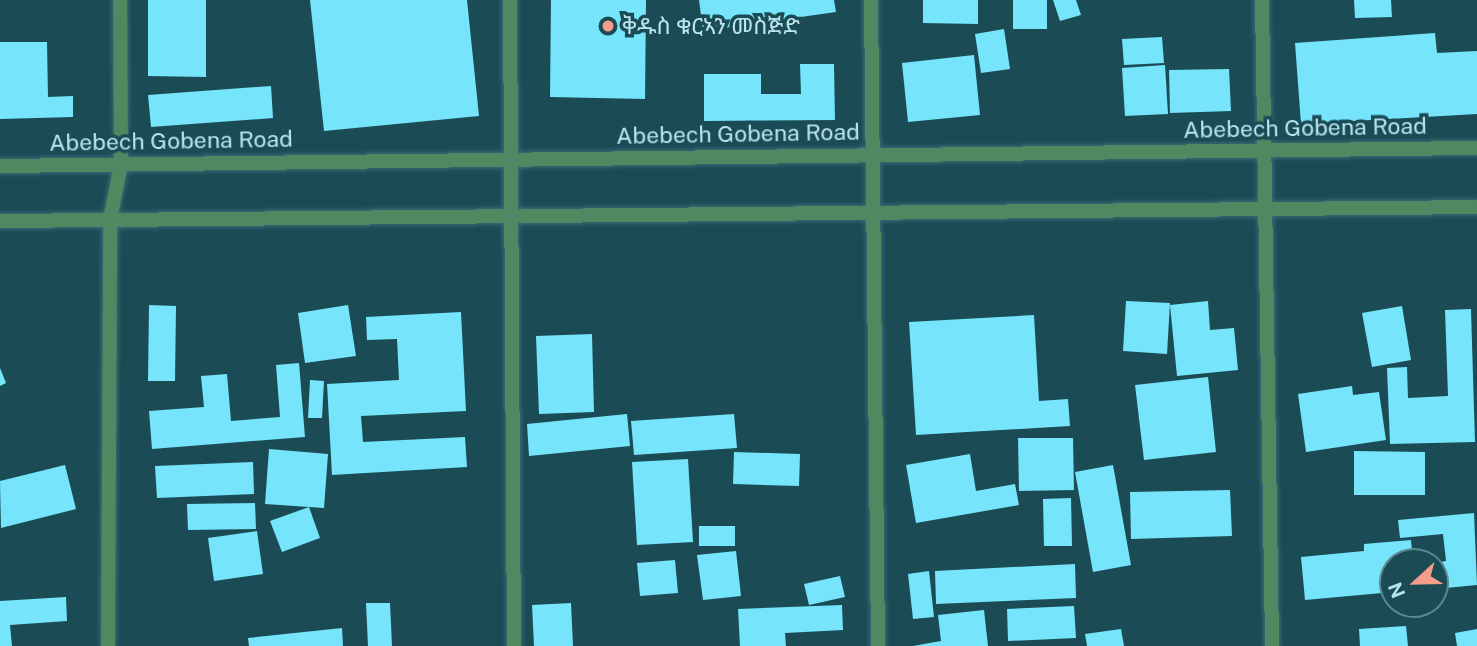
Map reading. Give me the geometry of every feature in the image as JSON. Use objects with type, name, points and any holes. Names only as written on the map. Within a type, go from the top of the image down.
[{"type":"street","points":[[108,646],[110,220],[121,164],[121,0]]},
{"type":"street","points":[[510,0],[514,646]]},
{"type":"street","points":[[872,0],[878,646]]},
{"type":"street","points":[[1262,0],[1262,151],[1272,646]]},
{"type":"street","name":"Abebech Gobena Road","points":[[0,166],[1477,148]]},
{"type":"street","points":[[0,221],[1477,207]]},
{"type":"building","points":[[148,0],[206,0],[206,77],[148,76]]},
{"type":"building","points":[[310,0],[467,0],[479,116],[324,131]]},
{"type":"building","points":[[551,0],[646,0],[645,99],[550,97]]},
{"type":"building","points":[[699,0],[834,0],[836,12],[703,31]]},
{"type":"building","points":[[923,0],[978,0],[978,24],[923,23]]},
{"type":"building","points":[[1013,0],[1047,0],[1047,29],[1013,29]]},
{"type":"building","points":[[1053,0],[1076,0],[1081,15],[1060,21]]},
{"type":"building","points":[[1354,0],[1391,0],[1392,17],[1355,18]]},
{"type":"building","points":[[1004,29],[1010,69],[981,73],[975,34]]},
{"type":"building","points":[[1435,33],[1437,53],[1477,51],[1477,114],[1301,124],[1295,43]]},
{"type":"building","points":[[1162,37],[1164,63],[1124,65],[1122,39]]},
{"type":"building","points":[[0,42],[47,42],[48,97],[73,96],[73,117],[0,119]]},
{"type":"building","points":[[974,55],[980,115],[908,122],[902,63]]},
{"type":"building","points":[[800,64],[834,64],[835,120],[704,121],[704,74],[761,74],[761,94],[801,94]]},
{"type":"building","points":[[1165,65],[1168,114],[1125,116],[1122,68]]},
{"type":"building","points":[[1229,69],[1231,111],[1170,113],[1169,70]]},
{"type":"building","points":[[271,86],[273,118],[151,127],[148,95]]},
{"type":"building","points":[[1126,301],[1170,303],[1167,354],[1123,351]]},
{"type":"building","points":[[1208,301],[1210,330],[1234,328],[1238,370],[1177,376],[1170,305]]},
{"type":"building","points":[[149,305],[176,306],[175,381],[148,381]]},
{"type":"building","points":[[348,305],[356,356],[305,363],[298,313]]},
{"type":"building","points":[[1402,306],[1411,360],[1372,367],[1362,313]]},
{"type":"building","points":[[1471,309],[1475,442],[1390,444],[1387,368],[1407,367],[1408,398],[1448,396],[1445,310]]},
{"type":"building","points":[[461,312],[466,411],[361,416],[363,442],[465,437],[467,467],[332,475],[327,384],[399,380],[397,339],[367,340],[366,317]]},
{"type":"building","points":[[1034,315],[1039,401],[1068,399],[1070,426],[916,435],[909,322]]},
{"type":"building","points":[[592,334],[594,412],[539,414],[536,336]]},
{"type":"building","points":[[299,363],[305,437],[152,449],[149,411],[204,407],[201,376],[227,374],[231,421],[280,417],[276,365]]},
{"type":"building","points":[[0,368],[6,383],[0,386]]},
{"type":"building","points":[[1208,377],[1216,452],[1144,460],[1135,385]]},
{"type":"building","points":[[310,380],[324,381],[322,418],[308,418]]},
{"type":"building","points":[[1352,386],[1353,395],[1379,392],[1386,440],[1306,452],[1298,394]]},
{"type":"building","points":[[627,414],[630,446],[529,456],[527,424]]},
{"type":"building","points":[[734,414],[737,448],[634,455],[631,421]]},
{"type":"building","points":[[1018,438],[1073,438],[1074,490],[1019,491]]},
{"type":"building","points":[[269,449],[328,454],[324,508],[265,504]]},
{"type":"building","points":[[1354,451],[1425,452],[1425,495],[1354,495]]},
{"type":"building","points":[[734,452],[800,454],[799,486],[733,484]]},
{"type":"building","points":[[970,454],[976,491],[1015,484],[1019,505],[916,523],[906,465]]},
{"type":"building","points":[[688,459],[693,542],[637,545],[632,462]]},
{"type":"building","points":[[253,462],[254,494],[157,498],[155,466]]},
{"type":"building","points":[[65,465],[76,509],[1,528],[0,481]]},
{"type":"building","points":[[1113,465],[1131,565],[1093,572],[1075,472]]},
{"type":"building","points":[[1230,490],[1232,536],[1131,539],[1130,492]]},
{"type":"building","points":[[1071,498],[1072,546],[1044,546],[1043,499]]},
{"type":"building","points":[[255,503],[256,529],[188,530],[187,504]]},
{"type":"building","points":[[309,507],[320,538],[282,552],[270,521]]},
{"type":"building","points":[[1474,513],[1477,585],[1449,588],[1449,548],[1445,548],[1443,534],[1400,538],[1398,520]]},
{"type":"building","points":[[699,526],[735,526],[735,546],[699,546]]},
{"type":"building","points":[[257,531],[263,574],[214,581],[208,538]]},
{"type":"building","points":[[1411,540],[1412,548],[1379,548],[1379,593],[1305,600],[1301,557],[1364,551],[1364,544]]},
{"type":"building","points":[[736,551],[741,596],[703,600],[697,555]]},
{"type":"building","points":[[675,560],[678,593],[640,596],[637,563]]},
{"type":"building","points":[[1075,564],[1076,598],[936,604],[935,571]]},
{"type":"building","points":[[929,571],[934,617],[913,619],[908,574]]},
{"type":"building","points":[[840,576],[845,597],[809,605],[804,584]]},
{"type":"building","points":[[66,597],[67,621],[10,625],[12,646],[0,646],[0,601]]},
{"type":"building","points":[[366,603],[390,603],[392,646],[368,646]]},
{"type":"building","points":[[571,603],[573,646],[534,646],[532,605]]},
{"type":"building","points":[[842,605],[843,630],[785,633],[786,646],[740,646],[738,609]]},
{"type":"building","points":[[1074,606],[1076,638],[1008,641],[1007,609]]},
{"type":"building","points":[[984,610],[988,646],[913,646],[941,641],[938,615]]},
{"type":"building","points":[[1406,626],[1408,646],[1360,646],[1359,629]]},
{"type":"building","points":[[342,628],[343,646],[249,646],[248,638]]},
{"type":"building","points":[[1121,629],[1124,646],[1087,646],[1085,634]]},
{"type":"building","points":[[1477,629],[1477,646],[1457,646],[1455,633]]},
{"type":"place","name":"ቅዱስ ቁርኣን መስጅድ","points":[[608,26]]}]
